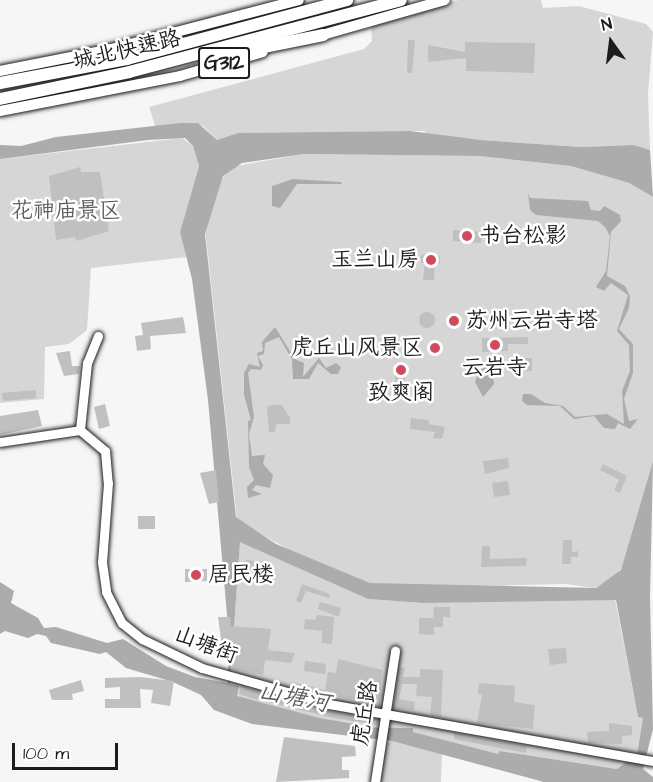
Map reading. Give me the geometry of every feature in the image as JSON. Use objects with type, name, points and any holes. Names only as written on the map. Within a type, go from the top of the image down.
[{"type":"highway","name":"城北快速路","points":[[0,83],[126,59],[347,0]]},
{"type":"highway","name":"城北快速路","points":[[0,99],[129,72],[402,0]]},
{"type":"highway","points":[[129,72],[323,35]]},
{"type":"main road","name":"G312","points":[[0,71],[173,34],[299,0]]},
{"type":"main road","name":"G312","points":[[0,111],[180,76],[445,0]]},
{"type":"street","points":[[0,442],[80,430],[87,363],[98,336]]},
{"type":"street","name":"山塘街","points":[[80,430],[105,451],[108,483],[102,562],[112,608],[142,639],[177,659],[230,676],[385,715],[635,756],[653,761]]},
{"type":"street","name":"虎丘路","points":[[375,782],[395,651]]},
{"type":"green space","points":[[459,0],[541,0],[543,8],[579,6],[646,24],[653,32],[648,94],[650,150],[634,145],[581,147],[481,140],[425,135],[425,131],[238,133],[217,140],[202,125],[180,123],[156,128],[149,107],[364,49],[372,41],[371,24]]},
{"type":"green space","name":"花神庙景区","points":[[182,138],[193,146],[199,166],[180,232],[187,257],[91,268],[87,330],[69,344],[45,347],[44,399],[0,403],[0,159]]},
{"type":"green space","name":"虎丘山风景区","points":[[304,154],[479,156],[571,166],[629,183],[653,197],[653,461],[624,564],[615,578],[594,588],[566,584],[417,587],[370,583],[298,555],[237,520],[205,228],[219,184],[230,167]]},
{"type":"green space","points":[[240,541],[368,599],[423,603],[615,599],[638,717],[643,718],[636,761],[629,760],[617,769],[500,751],[499,755],[412,732],[412,728],[378,728],[320,718],[236,696],[230,684]]},
{"type":"green space","points":[[392,741],[442,754],[441,782],[380,782],[385,743]]},
{"type":"shaded area","points":[[198,123],[217,140],[238,133],[410,131],[481,140],[581,147],[634,145],[650,150],[653,197],[629,183],[571,166],[479,156],[304,154],[242,163],[223,176],[205,234],[236,517],[276,544],[370,583],[596,588],[621,570],[653,461],[650,598],[653,729],[643,769],[653,777],[653,782],[544,782],[392,741],[252,724],[214,710],[201,695],[173,682],[126,668],[106,652],[100,654],[51,643],[46,636],[37,634],[28,638],[5,631],[0,634],[0,582],[14,591],[11,603],[38,618],[44,628],[56,627],[107,643],[123,639],[166,666],[195,677],[228,683],[229,637],[208,400],[192,279],[180,232],[199,166],[193,146],[185,138],[148,140],[0,159],[0,145],[21,146],[56,137]],"holes":[[[240,542],[368,599],[423,603],[616,600],[638,717],[643,718],[636,761],[629,760],[617,769],[500,751],[498,754],[413,732],[413,728],[378,728],[320,718],[237,696],[239,686],[230,684]]]},
{"type":"shaded area","points":[[293,179],[341,182],[342,184],[297,184],[280,208],[272,206],[272,186]]},
{"type":"shaded area","points":[[528,193],[530,198],[588,201],[591,210],[600,211],[604,206],[620,215],[621,221],[611,232],[607,276],[625,286],[630,296],[629,308],[619,329],[633,344],[633,373],[624,399],[629,421],[638,419],[630,429],[618,423],[615,429],[604,428],[594,416],[574,419],[560,406],[527,405],[522,401],[523,394],[531,394],[545,403],[563,406],[575,417],[607,414],[624,424],[622,391],[630,371],[629,345],[617,331],[628,295],[611,283],[604,291],[596,287],[606,271],[610,236],[605,227],[598,221],[536,215],[530,210]]},
{"type":"shaded area","points":[[275,327],[295,359],[304,363],[303,377],[319,358],[326,368],[336,363],[341,367],[338,374],[331,374],[318,363],[309,379],[293,379],[292,359],[279,337],[265,343],[264,354],[258,356],[263,365],[261,370],[251,369],[248,373],[254,417],[249,434],[252,456],[265,455],[263,464],[273,475],[270,488],[256,485],[252,490],[262,494],[248,498],[247,487],[254,480],[249,467],[248,421],[251,420],[244,395],[244,373],[249,364],[260,367],[257,353],[263,351],[262,342]]},
{"type":"shaded area","points":[[491,363],[494,384],[483,397],[475,382],[479,371]]},
{"type":"building","points":[[408,40],[415,40],[412,73],[407,73]]},
{"type":"building","points":[[465,42],[535,43],[534,73],[466,71],[466,58],[428,62],[428,45],[465,52]]},
{"type":"building","points":[[80,167],[81,172],[100,172],[109,231],[76,241],[75,237],[56,240],[49,176]]},
{"type":"building","name":"书台松影","points":[[453,230],[482,232],[481,243],[453,241]]},
{"type":"building","points":[[425,254],[440,256],[440,263],[435,265],[434,280],[423,280],[425,263],[421,263],[421,256]]},
{"type":"building","points":[[424,312],[430,312],[435,320],[433,326],[424,328],[419,323],[419,317]]},
{"type":"building","points":[[183,317],[186,333],[150,336],[151,349],[137,351],[135,336],[143,335],[141,323]]},
{"type":"building","name":"云岩寺","points":[[528,337],[528,344],[508,344],[508,351],[482,352],[482,338]]},
{"type":"building","points":[[70,351],[72,366],[80,366],[79,374],[64,376],[56,353]]},
{"type":"building","points":[[511,358],[532,358],[532,371],[511,371]]},
{"type":"building","points":[[395,363],[406,364],[404,390],[395,389]]},
{"type":"building","points":[[36,390],[36,398],[3,401],[2,393]]},
{"type":"building","points":[[105,404],[110,426],[99,429],[94,407]]},
{"type":"building","points":[[282,405],[290,418],[290,424],[276,424],[275,432],[269,432],[267,407]]},
{"type":"building","points":[[38,410],[42,426],[0,435],[0,416]]},
{"type":"building","points":[[411,418],[429,420],[429,424],[445,427],[442,439],[433,438],[435,432],[410,429]]},
{"type":"building","points":[[508,458],[509,468],[485,474],[483,461]]},
{"type":"building","points":[[603,464],[627,476],[620,493],[614,490],[619,480],[600,470]]},
{"type":"building","points":[[216,470],[219,502],[209,504],[200,473]]},
{"type":"building","points":[[508,481],[510,495],[494,497],[492,483]]},
{"type":"building","name":"居民楼","points":[[138,516],[155,516],[155,529],[138,529]]},
{"type":"building","points":[[563,540],[572,540],[572,552],[578,551],[578,557],[571,557],[571,564],[562,564]]},
{"type":"building","points":[[482,546],[490,546],[490,559],[527,558],[526,566],[481,567]]},
{"type":"building","points":[[246,560],[270,563],[269,583],[244,581]]},
{"type":"building","name":"居民楼","points":[[185,569],[207,569],[207,581],[185,582]]},
{"type":"building","points":[[302,584],[330,594],[329,598],[306,591],[301,603],[296,601]]},
{"type":"building","points":[[320,602],[341,608],[339,617],[318,609]]},
{"type":"building","points":[[434,607],[450,607],[450,617],[443,617],[443,627],[434,627],[434,635],[419,634],[419,618],[433,618]]},
{"type":"building","points":[[317,615],[334,617],[332,644],[322,643],[322,631],[304,629],[305,619],[315,620]]},
{"type":"building","points":[[218,617],[230,617],[231,626],[271,629],[268,650],[295,653],[291,663],[265,660],[263,675],[232,669],[234,654],[223,654]]},
{"type":"building","points":[[566,648],[567,663],[550,665],[548,649]]},
{"type":"building","points":[[338,659],[382,670],[380,706],[291,686],[291,682],[325,690],[328,672],[336,673]]},
{"type":"building","points":[[305,661],[326,664],[325,674],[304,671]]},
{"type":"building","points":[[399,667],[405,668],[403,677],[420,677],[420,669],[443,670],[441,717],[430,715],[432,697],[416,696],[417,684],[402,684],[399,699],[415,702],[414,710],[393,708]]},
{"type":"building","points":[[140,677],[174,681],[170,706],[151,703],[153,690],[140,689],[141,708],[105,708],[105,699],[120,699],[120,687],[105,688],[105,678]]},
{"type":"building","points":[[81,680],[84,691],[72,694],[73,700],[52,700],[49,690]]},
{"type":"building","points":[[479,683],[515,686],[514,702],[535,705],[533,729],[477,723],[482,695],[478,694]]},
{"type":"building","points":[[241,686],[327,711],[378,719],[377,725],[329,717],[251,698],[239,694]]},
{"type":"building","points":[[609,723],[632,726],[632,735],[622,736],[622,744],[588,743],[587,732],[609,731]]},
{"type":"building","points":[[454,733],[527,746],[526,753],[454,739]]},
{"type":"building","points":[[284,737],[355,746],[356,756],[342,757],[342,770],[349,770],[349,778],[276,782]]},
{"type":"place","name":"书台松影","points":[[467,236]]},
{"type":"place","name":"玉兰山房","points":[[431,260]]},
{"type":"place","name":"苏州云岩寺塔","points":[[454,321]]},
{"type":"place","name":"云岩寺","points":[[495,345]]},
{"type":"place","name":"虎丘山风景区","points":[[435,348]]},
{"type":"place","name":"致爽阁","points":[[401,370]]},
{"type":"place","name":"居民楼","points":[[196,575]]},
{"type":"water label","name":"山塘河","points":[[294,698]]}]
